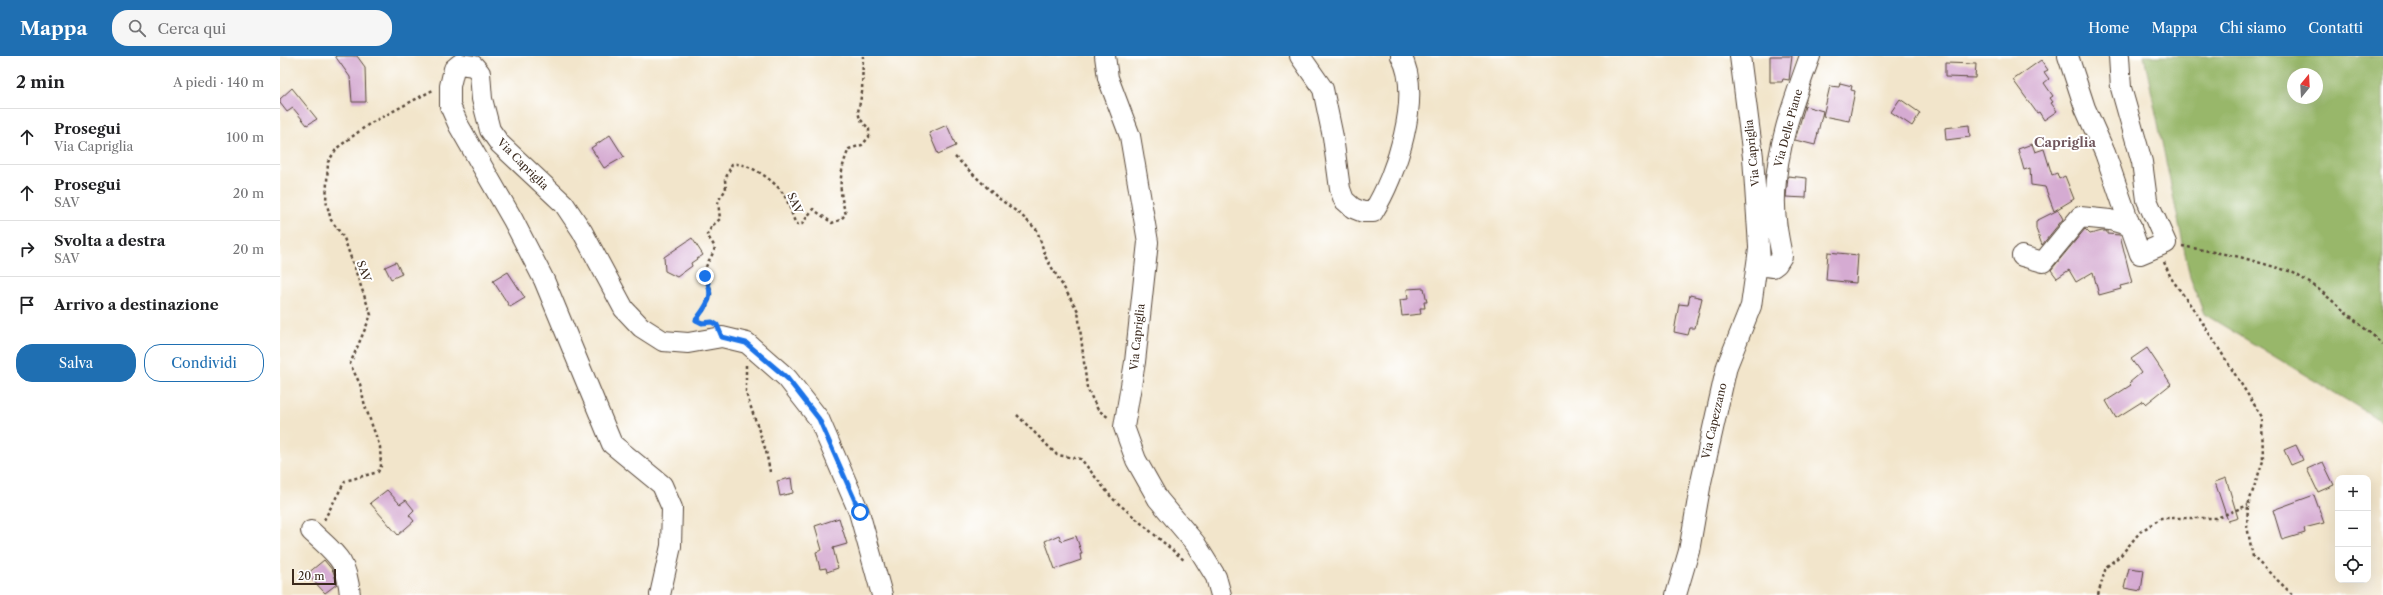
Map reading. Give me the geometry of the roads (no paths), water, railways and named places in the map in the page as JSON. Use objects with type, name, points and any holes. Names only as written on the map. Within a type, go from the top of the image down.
[{"type":"street","name":"Via Capriglia","points":[[1105,56],[1108,78],[1130,136],[1148,242],[1135,362],[1124,427],[1136,460],[1143,473],[1158,499],[1195,543],[1216,577],[1220,595]]},
{"type":"street","points":[[1300,56],[1323,89],[1333,137],[1340,190],[1344,200],[1353,208],[1363,212],[1373,212],[1385,189],[1408,120],[1409,94],[1406,64],[1401,56]]},
{"type":"street","name":"Via Capriglia","points":[[1740,56],[1753,157],[1759,250]]},
{"type":"street","name":"Via Delle Piane","points":[[1759,250],[1760,261],[1766,266],[1772,267],[1777,264],[1782,256],[1774,196],[1777,166],[1794,102],[1810,56]]},
{"type":"street","points":[[2068,56],[2085,108],[2106,153],[2140,254],[2162,245],[2147,200],[2142,162],[2120,88],[2119,56]]},
{"type":"street","name":"Via Capriglia","points":[[660,595],[670,546],[672,508],[662,485],[612,444],[544,280],[513,220],[459,126],[450,106],[450,94],[454,69],[458,60],[474,66],[480,73],[482,99],[490,130],[500,144],[564,204],[582,231],[624,309],[641,327],[664,341],[688,343],[722,337],[746,343],[787,378],[819,419],[860,512],[882,595]]},
{"type":"street","points":[[2022,256],[2043,262],[2080,217],[2110,220],[2131,226]]},
{"type":"street","name":"Via Capezzano","points":[[1676,595],[1689,551],[1701,482],[1727,366],[1752,306],[1759,250]]},
{"type":"street","points":[[311,531],[344,564],[348,574],[350,595]]},
{"type":"district","name":"Capriglia","points":[[2065,142]]}]
